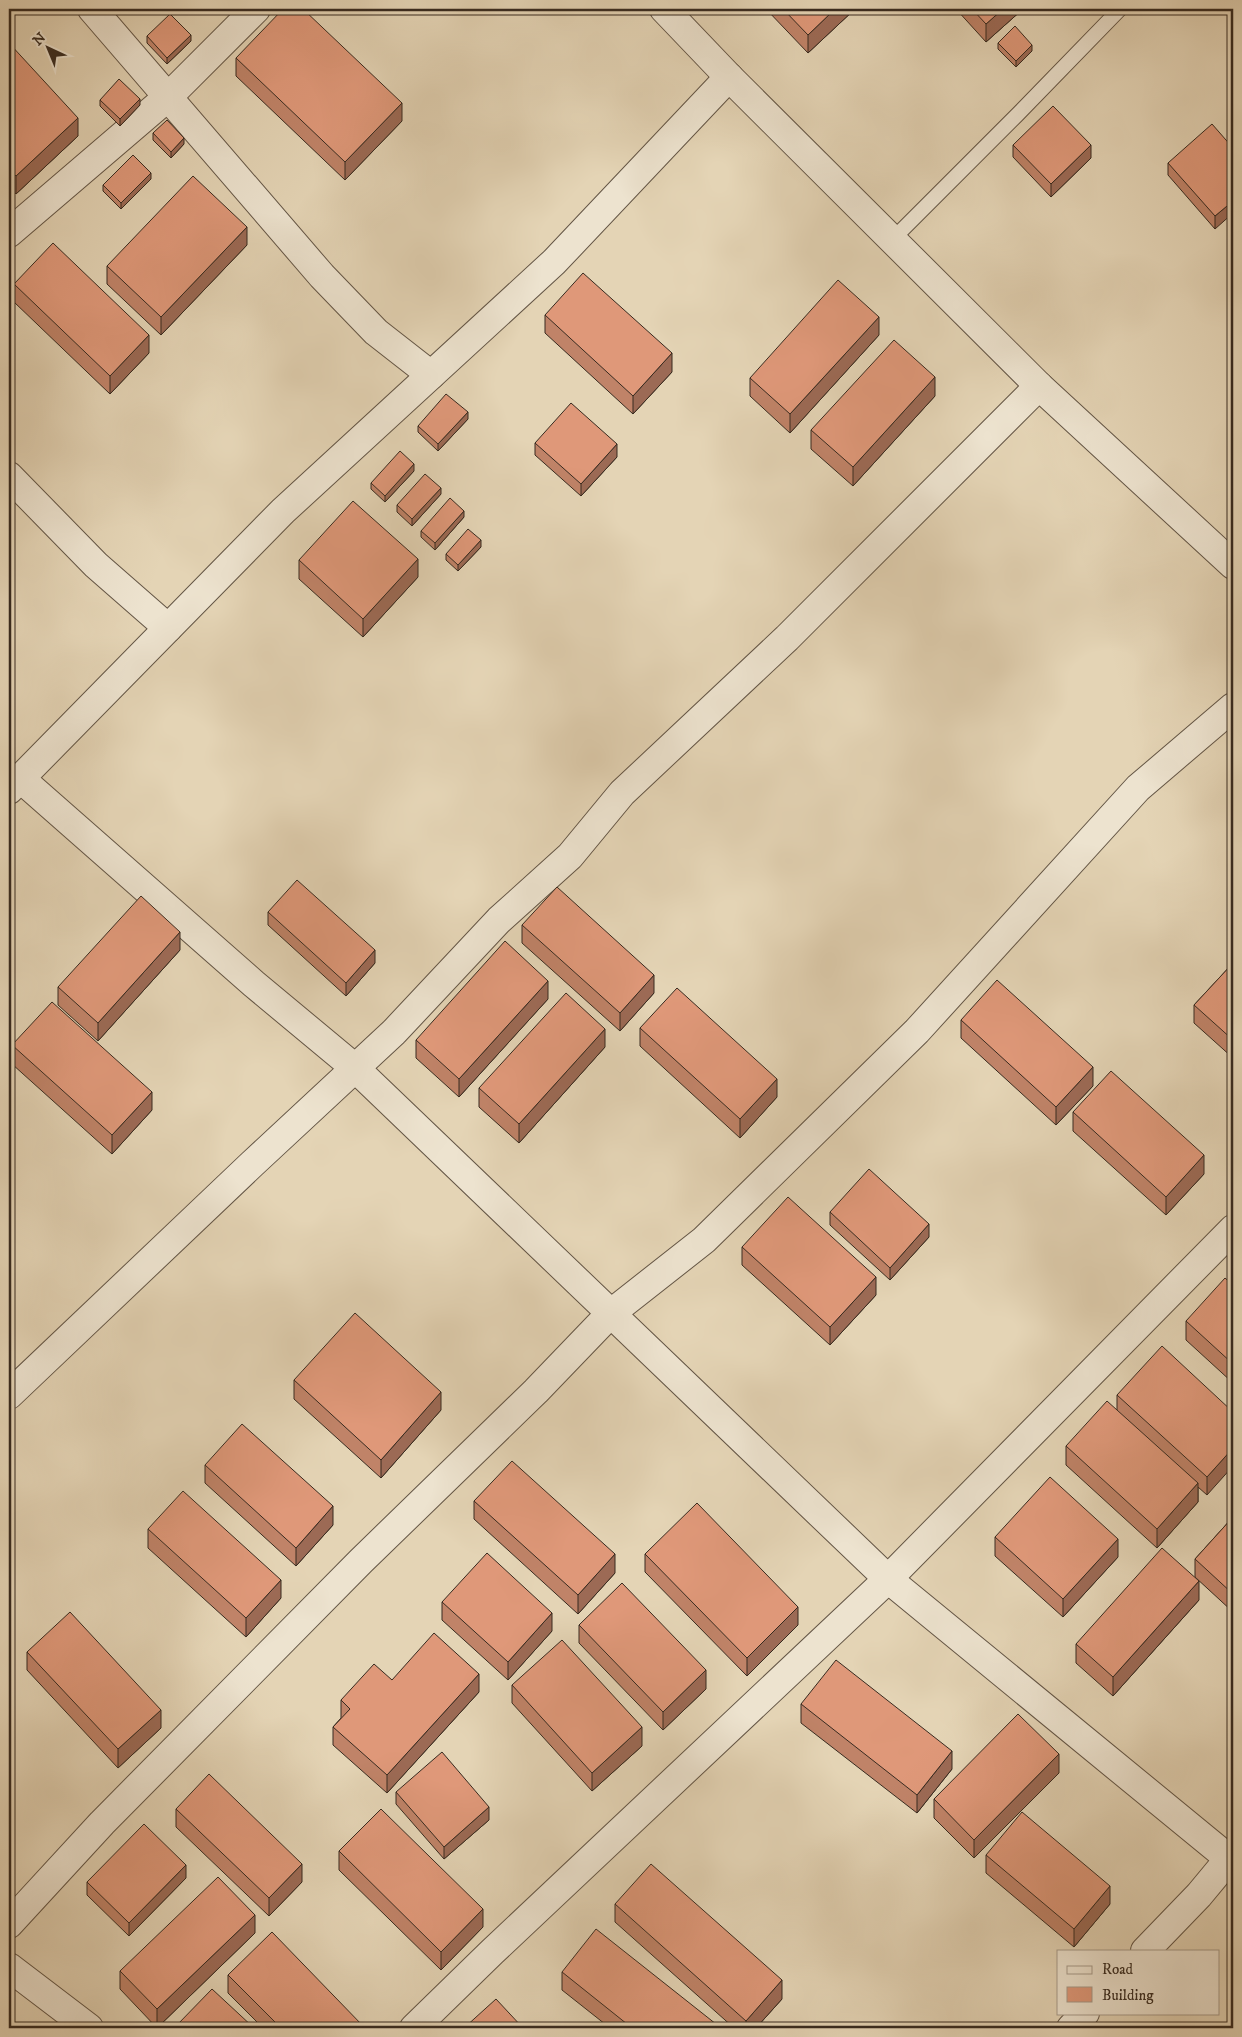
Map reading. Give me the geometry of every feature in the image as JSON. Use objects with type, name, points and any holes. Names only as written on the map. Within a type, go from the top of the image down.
[{"type":"street","points":[[92,9],[169,96],[322,276],[376,332],[431,374]]},
{"type":"street","points":[[9,233],[169,96],[256,9]]},
{"type":"street","points":[[664,9],[729,78],[1039,386],[1233,565]]},
{"type":"street","points":[[729,78],[554,262],[283,511],[15,785],[355,1068],[888,1579],[1232,1859],[1146,1950]]},
{"type":"street","points":[[9,1395],[181,1230],[394,1032],[499,920],[570,856],[622,793],[786,638],[1039,386]]},
{"type":"street","points":[[9,476],[96,565],[168,628]]},
{"type":"street","points":[[9,1924],[102,1823],[361,1561],[536,1390],[610,1314],[704,1240],[917,1031],[1138,788],[1233,707]]},
{"type":"street","points":[[414,2028],[742,1714],[888,1579],[1233,1229]]},
{"type":"street","points":[[9,1967],[89,2028]]},
{"type":"street","points":[[1071,2028],[1084,2014]]},
{"type":"lane","points":[[893,239],[1120,9]]},
{"type":"building","points":[[283,9],[303,9],[402,103],[345,162],[236,58]]},
{"type":"building","points":[[783,9],[835,9],[808,35]]},
{"type":"building","points":[[972,9],[1003,9],[986,24]]},
{"type":"building","points":[[170,14],[191,35],[167,58],[147,36]]},
{"type":"building","points":[[1015,26],[1032,45],[1016,61],[998,43]]},
{"type":"building","points":[[9,43],[78,118],[16,176],[9,169]]},
{"type":"building","points":[[119,79],[140,99],[120,119],[100,100]]},
{"type":"building","points":[[1053,106],[1091,145],[1051,184],[1013,145]]},
{"type":"building","points":[[167,120],[184,138],[171,152],[153,133]]},
{"type":"building","points":[[1212,124],[1233,148],[1233,201],[1215,216],[1168,163]]},
{"type":"building","points":[[133,155],[151,173],[121,203],[103,185]]},
{"type":"building","points":[[193,176],[247,227],[161,317],[107,266]]},
{"type":"building","points":[[53,243],[149,335],[110,376],[14,284]]},
{"type":"building","points":[[583,273],[672,353],[633,396],[545,315]]},
{"type":"building","points":[[838,280],[879,317],[790,414],[750,378]]},
{"type":"building","points":[[894,340],[935,377],[853,467],[811,430]]},
{"type":"building","points":[[446,394],[468,412],[438,444],[418,426]]},
{"type":"building","points":[[571,403],[617,444],[581,484],[535,443]]},
{"type":"building","points":[[400,451],[414,464],[385,496],[371,483]]},
{"type":"building","points":[[425,474],[441,488],[412,519],[397,505]]},
{"type":"building","points":[[450,498],[464,511],[435,543],[421,531]]},
{"type":"building","points":[[353,501],[418,559],[363,619],[299,560]]},
{"type":"building","points":[[468,529],[481,540],[458,565],[446,554]]},
{"type":"building","points":[[297,880],[375,950],[346,983],[268,912]]},
{"type":"building","points":[[557,887],[654,975],[620,1013],[522,925]]},
{"type":"building","points":[[141,896],[180,932],[98,1023],[58,987]]},
{"type":"building","points":[[505,941],[548,981],[459,1079],[416,1040]]},
{"type":"building","points":[[1233,963],[1233,1040],[1194,1005]]},
{"type":"building","points":[[997,980],[1093,1067],[1056,1107],[961,1020]]},
{"type":"building","points":[[677,988],[777,1079],[740,1119],[640,1028]]},
{"type":"building","points":[[566,993],[605,1029],[519,1124],[479,1088]]},
{"type":"building","points":[[52,1002],[152,1092],[112,1135],[12,1045]]},
{"type":"building","points":[[1111,1071],[1204,1155],[1166,1197],[1073,1112]]},
{"type":"building","points":[[869,1169],[929,1224],[890,1268],[830,1212]]},
{"type":"building","points":[[788,1197],[876,1277],[830,1327],[742,1247]]},
{"type":"building","points":[[1225,1278],[1233,1285],[1233,1364],[1186,1321]]},
{"type":"building","points":[[355,1313],[441,1392],[381,1460],[294,1380]]},
{"type":"building","points":[[1162,1346],[1233,1412],[1233,1448],[1207,1477],[1117,1395]]},
{"type":"building","points":[[1107,1401],[1198,1483],[1157,1529],[1066,1446]]},
{"type":"building","points":[[242,1424],[333,1506],[296,1548],[205,1465]]},
{"type":"building","points":[[512,1461],[615,1554],[578,1595],[474,1501]]},
{"type":"building","points":[[1050,1477],[1118,1539],[1063,1599],[995,1537]]},
{"type":"building","points":[[183,1491],[281,1580],[246,1618],[148,1529]]},
{"type":"building","points":[[697,1503],[798,1607],[747,1658],[645,1554]]},
{"type":"building","points":[[1233,1517],[1233,1594],[1195,1559]]},
{"type":"building","points":[[1162,1548],[1199,1581],[1113,1677],[1076,1644]]},
{"type":"building","points":[[487,1553],[552,1613],[508,1662],[442,1602]]},
{"type":"building","points":[[622,1583],[706,1670],[663,1712],[579,1625]]},
{"type":"building","points":[[70,1612],[161,1710],[118,1749],[27,1652]]},
{"type":"building","points":[[434,1633],[479,1674],[387,1775],[333,1727],[350,1709],[341,1700],[374,1664],[392,1680]]},
{"type":"building","points":[[562,1640],[642,1727],[592,1773],[512,1685]]},
{"type":"building","points":[[836,1660],[952,1751],[917,1795],[801,1704]]},
{"type":"building","points":[[1018,1714],[1059,1754],[974,1840],[934,1799]]},
{"type":"building","points":[[442,1752],[489,1807],[444,1847],[396,1792]]},
{"type":"building","points":[[209,1774],[302,1864],[269,1898],[176,1809]]},
{"type":"building","points":[[381,1809],[483,1909],[441,1952],[339,1851]]},
{"type":"building","points":[[1022,1812],[1110,1886],[1074,1929],[986,1855]]},
{"type":"building","points":[[144,1824],[186,1865],[129,1923],[87,1882]]},
{"type":"building","points":[[651,1864],[782,1980],[746,2021],[615,1904]]},
{"type":"building","points":[[218,1877],[255,1915],[157,2009],[120,1971]]},
{"type":"building","points":[[596,1929],[721,2028],[632,2028],[562,1972]]},
{"type":"building","points":[[272,1932],[364,2027],[281,2028],[228,1975]]},
{"type":"building","points":[[212,1989],[254,2028],[180,2028],[177,2025]]},
{"type":"building","points":[[496,1999],[523,2028],[464,2028]]}]
